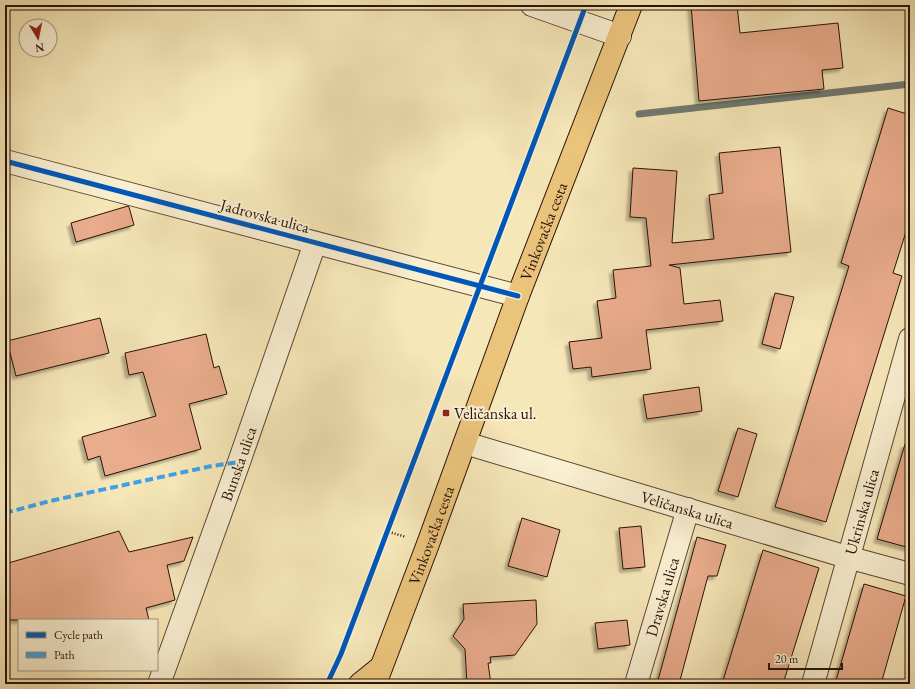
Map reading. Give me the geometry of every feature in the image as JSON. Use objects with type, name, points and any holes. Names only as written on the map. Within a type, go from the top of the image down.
[{"type":"main road","name":"Vinkovačka cesta","points":[[378,675],[465,443],[518,296],[631,5]]},
{"type":"main road","points":[[360,684],[378,675]]},
{"type":"street","points":[[532,5],[620,36]]},
{"type":"street","name":"Jadrovska ulica","points":[[5,161],[518,296]]},
{"type":"street","name":"Bunska ulica","points":[[159,684],[239,462],[315,243]]},
{"type":"street","name":"Ukrinska ulica","points":[[812,684],[910,338]]},
{"type":"street","name":"Veličanska ulica","points":[[465,443],[847,557],[910,574]]},
{"type":"street","name":"Dravska ulica","points":[[636,684],[688,510]]},
{"type":"path","points":[[384,538],[389,523]]},
{"type":"building","points":[[691,5],[737,5],[740,33],[838,23],[843,68],[822,70],[824,89],[699,101]]},
{"type":"building","points":[[888,108],[910,115],[910,219],[893,273],[902,276],[826,522],[775,507],[849,266],[841,263]]},
{"type":"building","points":[[780,147],[791,252],[669,265],[680,268],[684,304],[720,300],[723,321],[646,330],[651,369],[592,377],[591,367],[573,369],[569,342],[602,338],[597,301],[616,298],[613,270],[651,266],[646,218],[630,217],[633,168],[677,171],[672,243],[714,239],[709,195],[723,193],[719,153]]},
{"type":"building","points":[[128,206],[134,225],[76,242],[71,223]]},
{"type":"building","points":[[775,293],[794,297],[780,349],[762,344]]},
{"type":"building","points":[[100,318],[109,353],[16,376],[7,341]]},
{"type":"building","points":[[206,334],[214,368],[219,366],[227,394],[189,404],[201,449],[105,476],[100,456],[88,460],[82,437],[156,416],[143,372],[129,375],[125,353]]},
{"type":"building","points":[[699,387],[702,411],[647,419],[643,395]]},
{"type":"building","points":[[738,428],[757,434],[738,497],[718,491]]},
{"type":"building","points":[[905,444],[910,445],[910,548],[877,539]]},
{"type":"building","points":[[522,518],[560,530],[547,577],[508,566]]},
{"type":"building","points":[[641,526],[645,567],[623,569],[619,528]]},
{"type":"building","points":[[119,531],[129,552],[193,537],[184,561],[167,565],[175,600],[146,608],[149,619],[5,620],[5,564]]},
{"type":"building","points":[[697,537],[726,545],[717,576],[708,576],[679,684],[657,684]]},
{"type":"building","points":[[763,550],[819,568],[783,684],[722,684]]},
{"type":"building","points":[[864,584],[906,596],[881,684],[835,684]]},
{"type":"building","points":[[536,600],[537,624],[515,655],[490,657],[491,663],[488,663],[491,684],[467,684],[465,649],[453,636],[464,619],[463,604]]},
{"type":"building","points":[[627,620],[630,645],[598,649],[595,623]]},
{"type":"waterway","points":[[639,114],[910,84]]},
{"type":"marked path","points":[[5,513],[50,501],[212,466],[239,462]]},
{"type":"cycle path","points":[[327,684],[341,654],[586,5]]},
{"type":"cycle path","points":[[5,161],[518,296]]},
{"type":"place","name":"Veličanska ul.","points":[[446,413]]}]
